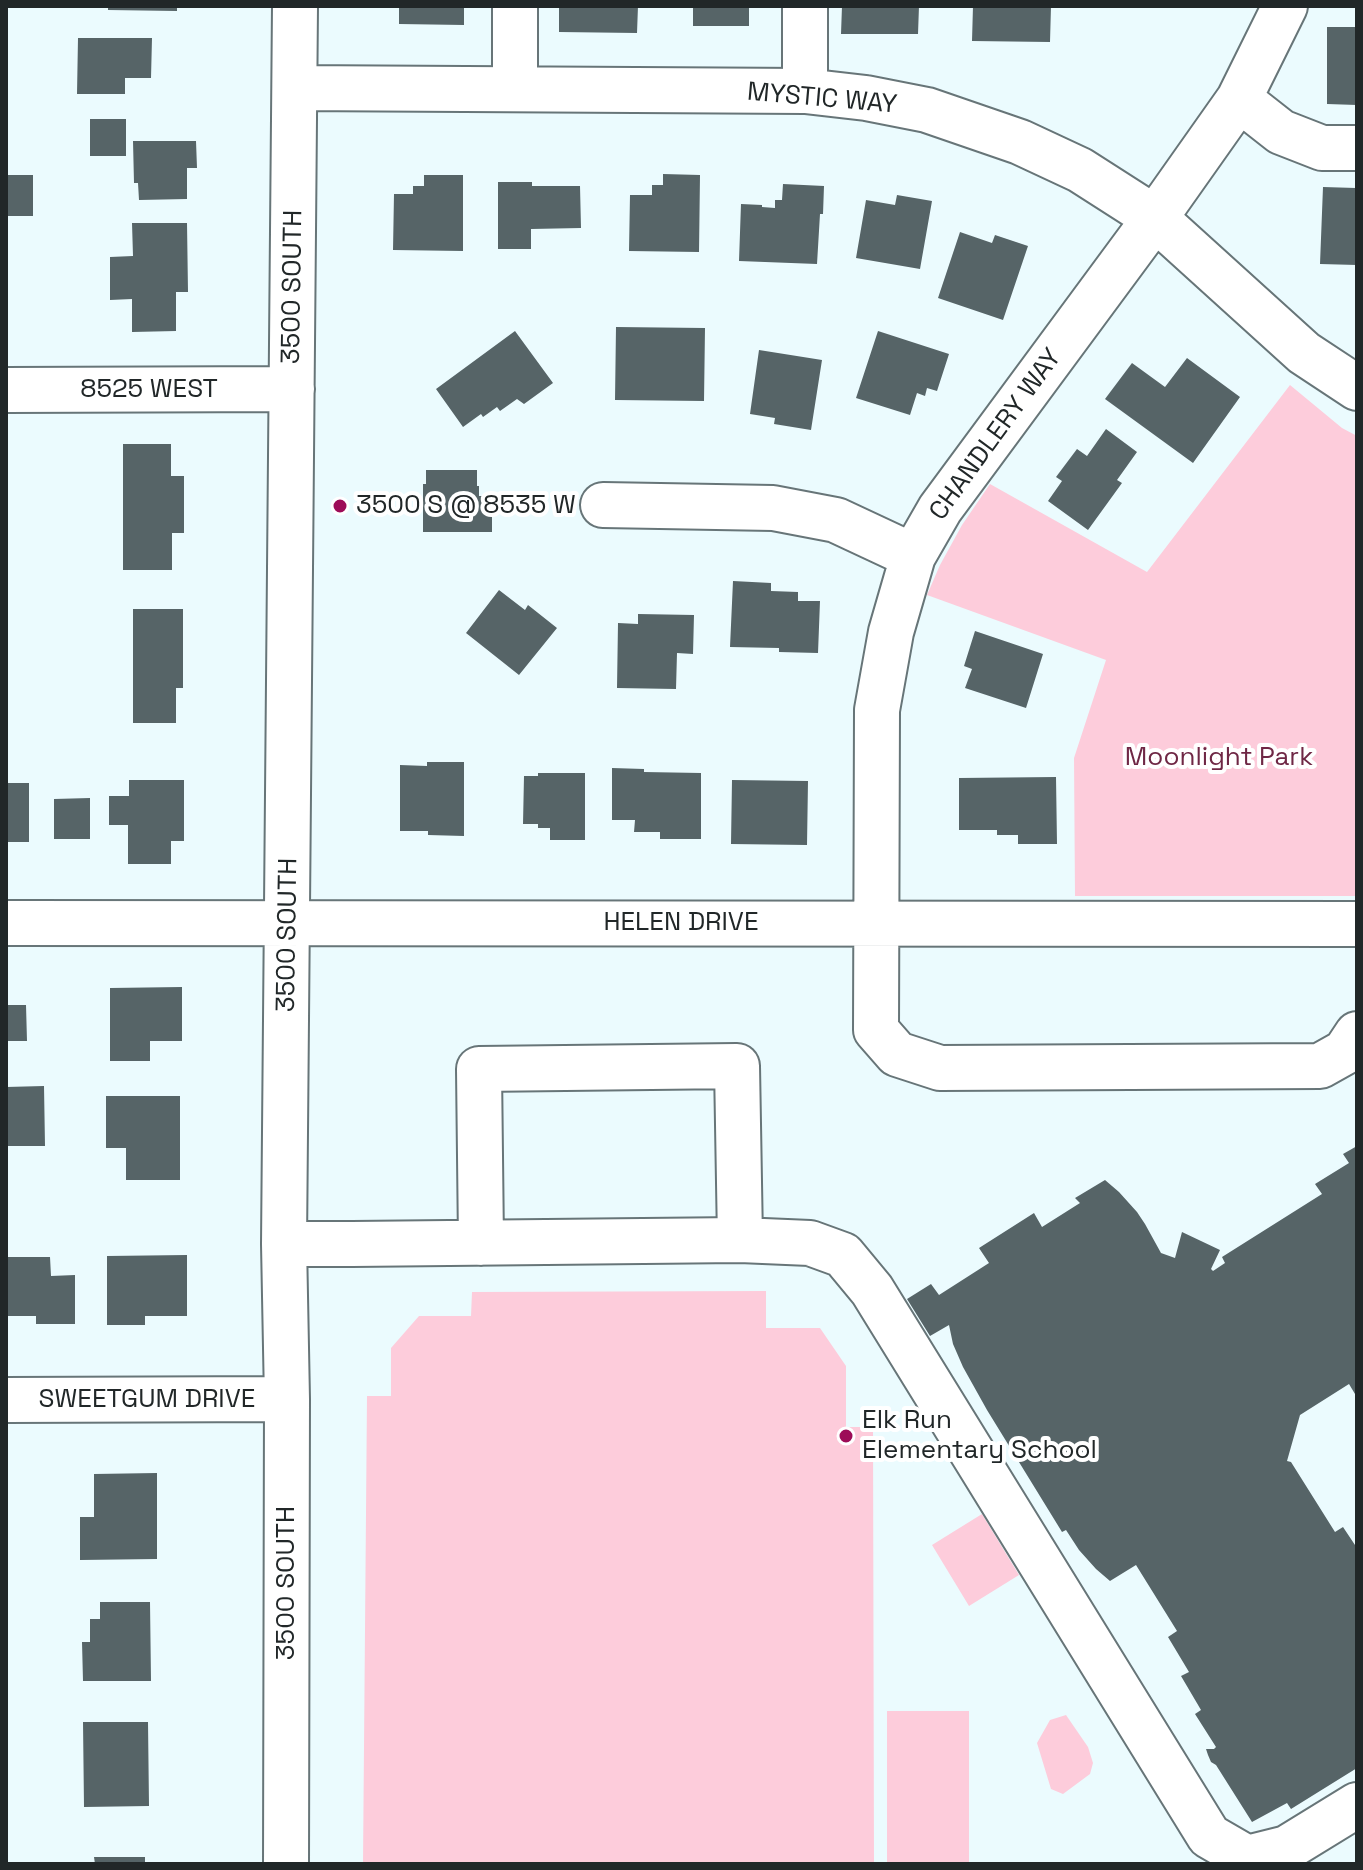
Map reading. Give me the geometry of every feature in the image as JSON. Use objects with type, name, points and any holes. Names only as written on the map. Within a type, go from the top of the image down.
[{"type":"street","name":"3500 SOUTH","points":[[286,1864],[287,1399],[284,1244],[295,6]]},
{"type":"street","points":[[515,6],[515,89]]},
{"type":"street","points":[[805,6],[805,91]]},
{"type":"street","name":"CHANDLERY WAY","points":[[1285,6],[1239,99],[940,509],[913,556],[891,632],[877,710],[876,1030],[897,1054],[940,1068],[1320,1066],[1345,1052],[1357,1034]]},
{"type":"street","name":"MYSTIC WAY","points":[[295,88],[805,91],[866,98],[927,110],[1020,142],[1080,170],[1155,218],[1304,353],[1357,388]]},
{"type":"street","points":[[1239,99],[1281,132],[1322,148],[1357,148]]},
{"type":"street","name":"8525 WEST","points":[[6,390],[292,389]]},
{"type":"street","points":[[603,505],[773,508],[836,520],[913,556]]},
{"type":"street","name":"HELEN DRIVE","points":[[6,923],[1357,924]]},
{"type":"street","points":[[481,1243],[479,1069],[540,1068],[737,1066],[740,1240]]},
{"type":"street","points":[[284,1244],[740,1240],[810,1243],[843,1255],[872,1290],[1209,1836],[1247,1858],[1287,1848],[1357,1805]]},
{"type":"street","name":"SWEETGUM DRIVE","points":[[6,1400],[287,1399]]},
{"type":"green space","name":"Moonlight Park","points":[[1290,385],[1342,428],[1357,436],[1357,896],[1075,896],[1074,758],[1106,660],[927,595],[962,525],[990,484],[1147,572]]},
{"type":"green space","points":[[766,1291],[766,1328],[820,1328],[846,1366],[846,1427],[873,1427],[874,1864],[363,1864],[367,1396],[391,1396],[391,1348],[419,1316],[471,1316],[472,1292]]},
{"type":"green space","points":[[982,1514],[1019,1575],[969,1606],[932,1545]]},
{"type":"green space","points":[[887,1711],[969,1711],[969,1864],[887,1864]]},
{"type":"green space","points":[[1066,1715],[1088,1747],[1093,1763],[1090,1774],[1063,1794],[1051,1789],[1037,1743],[1050,1720]]},
{"type":"building","points":[[108,6],[177,6],[177,11],[108,10]]},
{"type":"building","points":[[399,6],[464,6],[464,25],[399,24]]},
{"type":"building","points":[[559,6],[638,6],[637,33],[559,32]]},
{"type":"building","points":[[693,6],[749,6],[749,26],[693,26]]},
{"type":"building","points":[[842,6],[919,6],[918,34],[841,34]]},
{"type":"building","points":[[973,6],[1051,6],[1050,42],[972,41]]},
{"type":"building","points":[[1327,27],[1357,27],[1357,105],[1327,104]]},
{"type":"building","points":[[78,38],[152,38],[151,78],[125,78],[125,94],[77,94]]},
{"type":"building","points":[[90,119],[126,119],[126,156],[90,156]]},
{"type":"building","points":[[133,141],[196,141],[197,168],[187,168],[187,199],[139,200],[138,183],[134,183]]},
{"type":"building","points":[[663,174],[700,175],[699,252],[629,251],[630,195],[652,195],[652,185],[663,185]]},
{"type":"building","points":[[6,175],[33,175],[33,216],[6,216]]},
{"type":"building","points":[[424,175],[463,175],[463,251],[393,250],[394,194],[413,194],[413,186],[424,186]]},
{"type":"building","points":[[498,182],[580,186],[581,228],[531,229],[531,249],[498,249]]},
{"type":"building","points":[[783,184],[824,186],[817,264],[739,261],[741,204],[775,208],[775,200],[782,200]]},
{"type":"building","points":[[1323,187],[1356,188],[1357,265],[1320,264]]},
{"type":"building","points":[[897,195],[932,201],[920,269],[856,258],[866,200],[895,205]]},
{"type":"building","points":[[132,223],[187,223],[188,292],[176,292],[176,331],[132,332],[132,299],[110,300],[110,257],[133,256]]},
{"type":"building","points":[[960,232],[992,243],[995,235],[1028,246],[1003,320],[938,298]]},
{"type":"building","points":[[616,327],[705,328],[704,401],[615,400]]},
{"type":"building","points":[[515,331],[553,383],[524,404],[517,399],[500,411],[497,407],[483,417],[481,414],[463,427],[436,389]]},
{"type":"building","points":[[878,331],[949,354],[937,391],[927,388],[925,396],[917,393],[910,415],[856,398]]},
{"type":"building","points":[[759,350],[822,360],[811,430],[774,424],[775,418],[750,414]]},
{"type":"building","points":[[1187,358],[1240,397],[1193,463],[1105,399],[1132,363],[1165,387]]},
{"type":"building","points":[[1106,429],[1137,452],[1117,480],[1122,483],[1088,530],[1048,501],[1062,481],[1056,477],[1077,449],[1087,456]]},
{"type":"building","points":[[123,444],[171,444],[171,476],[184,476],[184,533],[172,533],[172,570],[123,570]]},
{"type":"building","points":[[426,470],[477,470],[479,496],[492,496],[492,532],[423,532]]},
{"type":"building","points":[[733,581],[771,583],[771,591],[798,592],[798,601],[820,601],[818,653],[730,647]]},
{"type":"building","points":[[499,590],[525,610],[528,605],[557,628],[519,675],[466,633]]},
{"type":"building","points":[[133,609],[183,609],[183,688],[176,688],[176,723],[133,723]]},
{"type":"building","points":[[638,614],[694,615],[693,654],[677,653],[676,689],[617,688],[618,623],[638,624]]},
{"type":"building","points":[[975,631],[1043,654],[1026,708],[965,688],[972,669],[964,666]]},
{"type":"building","points":[[427,762],[464,762],[464,836],[400,831],[400,765],[427,766]]},
{"type":"building","points":[[612,768],[701,773],[701,839],[660,839],[660,832],[634,832],[635,820],[612,820]]},
{"type":"building","points":[[538,773],[585,773],[585,840],[550,840],[550,828],[523,824],[524,776],[538,776]]},
{"type":"building","points":[[1056,777],[1057,844],[1018,844],[1018,835],[997,835],[997,830],[959,830],[959,778]]},
{"type":"building","points":[[129,780],[184,780],[184,841],[171,841],[171,864],[128,864],[128,825],[109,825],[109,796],[129,796]]},
{"type":"building","points":[[732,780],[808,781],[807,845],[731,844]]},
{"type":"building","points":[[6,783],[29,783],[29,842],[6,842]]},
{"type":"building","points":[[90,798],[90,839],[54,839],[54,799]]},
{"type":"building","points":[[182,987],[182,1041],[150,1041],[150,1061],[110,1061],[110,988]]},
{"type":"building","points":[[6,1005],[26,1005],[27,1041],[6,1041]]},
{"type":"building","points":[[44,1086],[45,1146],[6,1146],[6,1087]]},
{"type":"building","points":[[106,1096],[180,1096],[180,1180],[126,1180],[126,1148],[106,1148]]},
{"type":"building","points":[[1357,1146],[1357,1393],[1349,1384],[1300,1415],[1287,1461],[1291,1462],[1335,1532],[1343,1527],[1357,1548],[1357,1768],[1291,1809],[1287,1803],[1252,1822],[1216,1765],[1211,1762],[1206,1749],[1216,1747],[1195,1714],[1201,1710],[1181,1676],[1189,1672],[1168,1637],[1177,1631],[1136,1565],[1110,1581],[1079,1550],[1066,1530],[1062,1532],[963,1367],[949,1325],[930,1336],[907,1299],[931,1284],[939,1295],[989,1263],[979,1248],[1034,1213],[1042,1227],[1080,1203],[1075,1198],[1105,1180],[1137,1212],[1161,1253],[1175,1258],[1182,1232],[1220,1250],[1211,1269],[1213,1271],[1225,1263],[1222,1257],[1322,1194],[1315,1184],[1349,1163],[1343,1154]]},
{"type":"building","points":[[187,1255],[187,1316],[145,1316],[145,1325],[107,1325],[107,1256]]},
{"type":"building","points":[[6,1257],[50,1257],[51,1276],[75,1275],[75,1324],[36,1324],[36,1316],[6,1316]]},
{"type":"building","points":[[157,1473],[157,1559],[80,1560],[80,1517],[94,1517],[94,1474]]},
{"type":"building","points":[[100,1602],[150,1602],[151,1681],[83,1681],[82,1642],[90,1642],[90,1619],[100,1619]]},
{"type":"building","points":[[83,1722],[148,1722],[149,1806],[84,1807]]},
{"type":"building","points":[[94,1857],[145,1857],[145,1864],[95,1864]]},
{"type":"place","name":"3500 S @ 8535 W","points":[[340,506]]},
{"type":"place","name":"Elk Run Elementary School","points":[[846,1436]]}]
